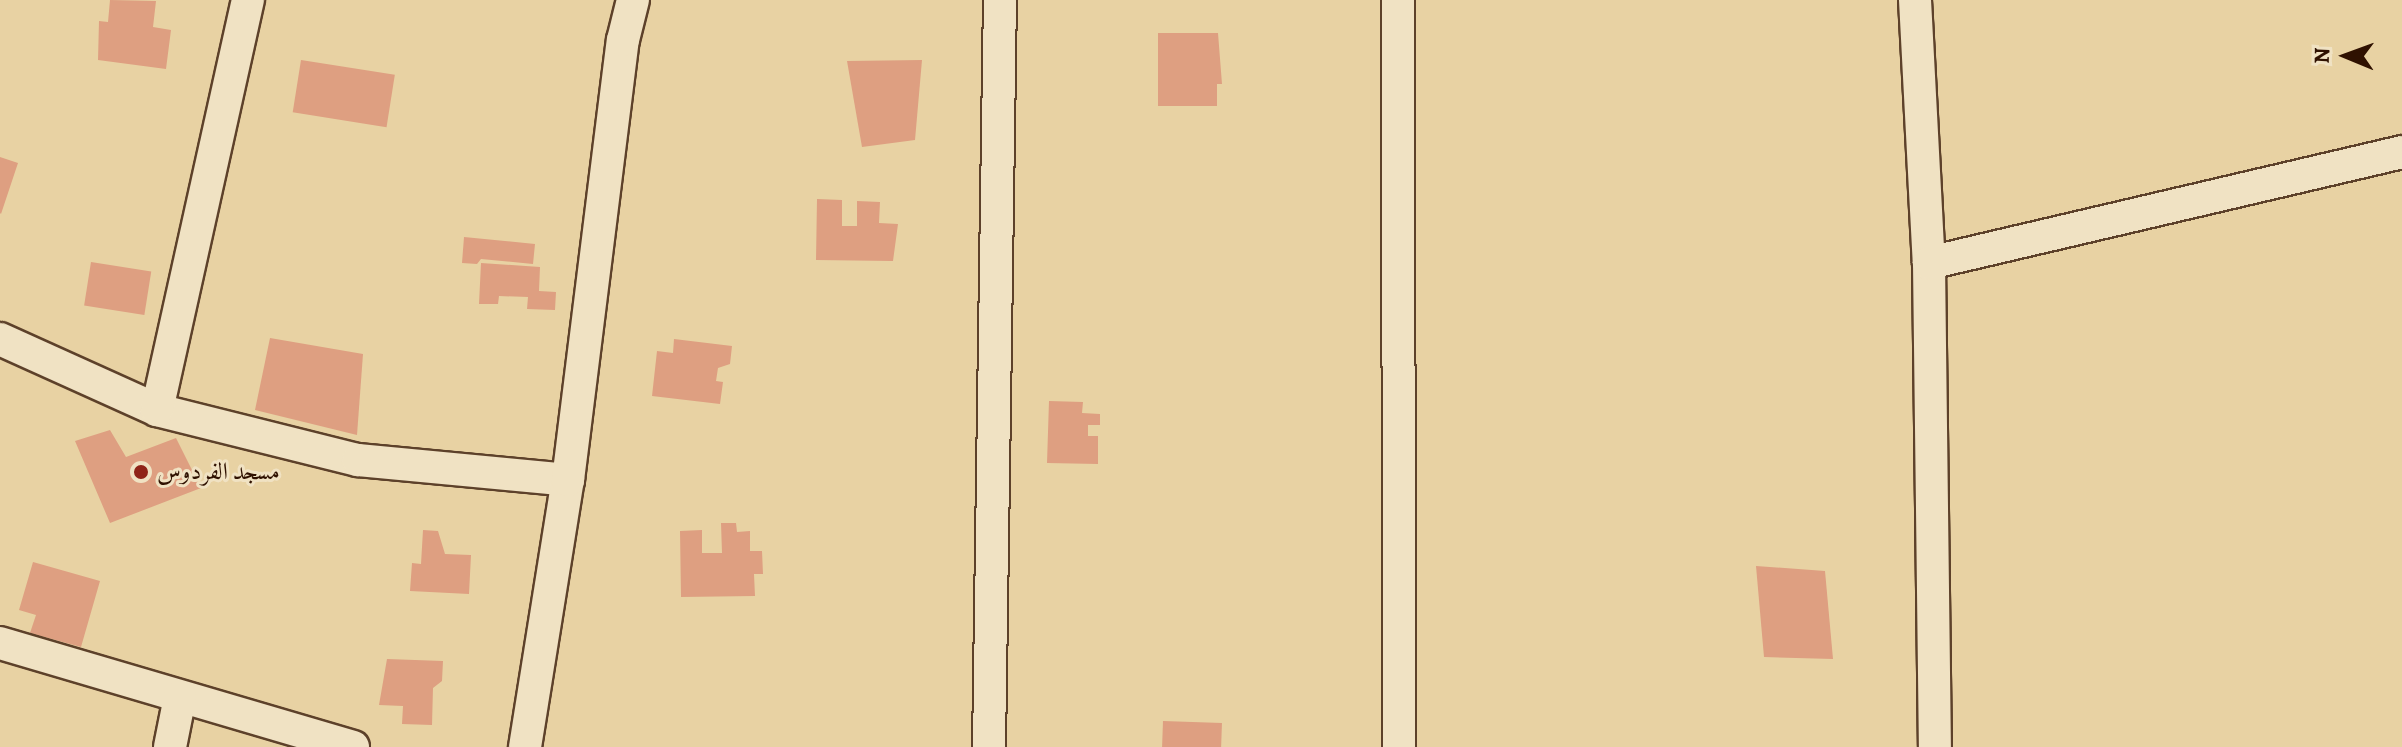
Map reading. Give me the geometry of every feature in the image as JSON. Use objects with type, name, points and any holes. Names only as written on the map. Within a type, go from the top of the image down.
[{"type":"street","points":[[157,410],[248,0]]},
{"type":"street","points":[[525,747],[568,480],[623,40],[633,0]]},
{"type":"street","points":[[989,747],[1000,0]]},
{"type":"street","points":[[1398,0],[1399,747]]},
{"type":"street","points":[[1915,0],[1929,263],[1935,747]]},
{"type":"street","points":[[1929,263],[2402,152]]},
{"type":"street","points":[[0,339],[157,410],[358,460],[568,480]]},
{"type":"street","points":[[0,643],[353,747]]},
{"type":"street","points":[[170,747],[180,697]]},
{"type":"building","points":[[110,0],[156,1],[153,27],[171,30],[166,69],[98,60],[99,21],[108,22]]},
{"type":"building","points":[[1158,33],[1218,33],[1222,84],[1217,84],[1217,106],[1158,106]]},
{"type":"building","points":[[301,60],[395,75],[387,127],[293,112]]},
{"type":"building","points":[[922,60],[915,140],[862,147],[847,61]]},
{"type":"building","points":[[0,157],[18,163],[1,214],[0,213]]},
{"type":"building","points":[[817,199],[842,200],[842,226],[857,226],[857,201],[880,202],[879,223],[898,224],[893,261],[816,260]]},
{"type":"building","points":[[464,237],[535,244],[533,264],[481,259],[477,264],[462,263]]},
{"type":"building","points":[[91,262],[151,272],[144,315],[84,305]]},
{"type":"building","points":[[481,263],[540,267],[539,291],[556,292],[555,310],[527,309],[528,297],[499,296],[498,304],[479,304]]},
{"type":"building","points":[[270,338],[363,354],[357,435],[255,410]]},
{"type":"building","points":[[674,339],[732,346],[730,364],[718,368],[716,381],[723,382],[720,404],[652,396],[657,351],[673,353]]},
{"type":"building","points":[[1049,401],[1083,402],[1082,413],[1100,414],[1100,425],[1088,425],[1088,436],[1098,436],[1098,464],[1047,463]]},
{"type":"building","name":"مسجد الفردوس","points":[[110,430],[126,457],[176,438],[201,488],[110,523],[75,441]]},
{"type":"building","points":[[721,523],[736,523],[737,532],[750,531],[750,551],[762,551],[763,574],[754,574],[755,596],[681,597],[680,531],[702,530],[702,553],[722,553]]},
{"type":"building","points":[[423,530],[438,531],[445,554],[471,555],[469,594],[410,591],[412,563],[421,564]]},
{"type":"building","points":[[33,562],[100,581],[81,647],[30,633],[36,615],[19,610]]},
{"type":"building","points":[[1756,566],[1825,571],[1833,659],[1764,657]]},
{"type":"building","points":[[387,659],[443,661],[442,681],[433,688],[432,725],[402,724],[403,706],[379,705]]},
{"type":"building","points":[[1163,721],[1222,723],[1221,747],[1162,747]]},
{"type":"place","name":"مسجد الفردوس","points":[[141,472]]}]
